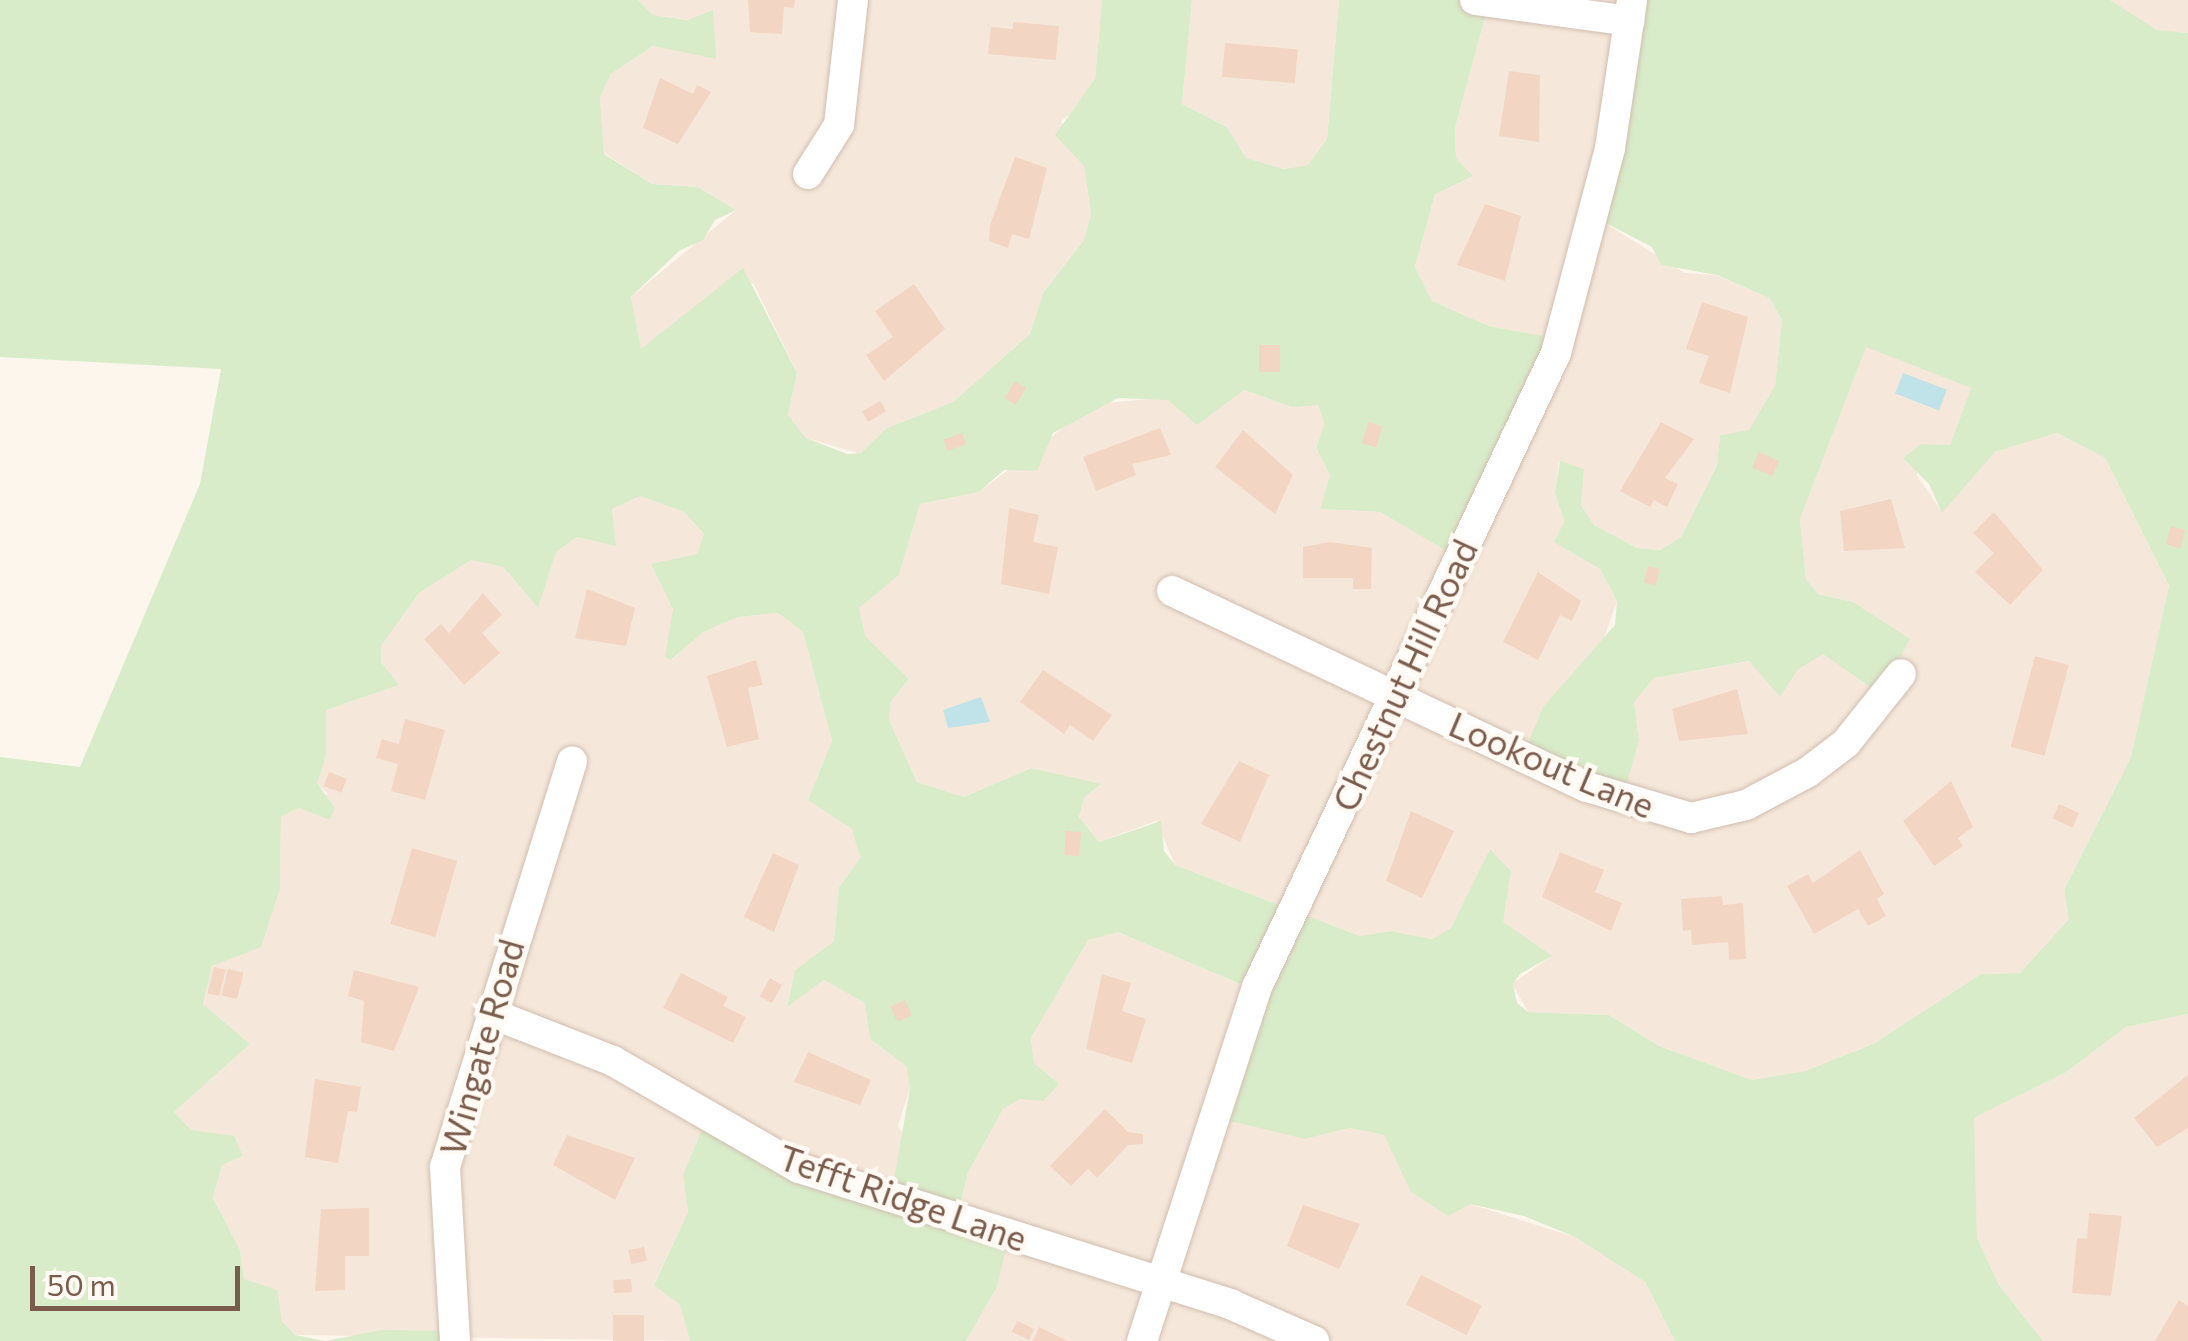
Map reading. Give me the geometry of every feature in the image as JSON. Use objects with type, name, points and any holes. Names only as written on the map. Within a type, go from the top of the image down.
[{"type":"street","points":[[808,174],[840,125],[854,0]]},
{"type":"street","points":[[1474,0],[1631,11]]},
{"type":"street","name":"Chestnut Hill Road","points":[[1142,1341],[1257,987],[1556,353],[1610,148],[1631,11]]},
{"type":"street","name":"Lookout Lane","points":[[1172,591],[1587,788],[1691,818],[1746,805],[1808,772],[1846,743],[1901,674]]},
{"type":"street","name":"Wingate Road","points":[[455,1341],[446,1167],[490,1013],[572,761]]},
{"type":"street","name":"Tefft Ridge Lane","points":[[490,1013],[613,1060],[799,1168],[1163,1284],[1314,1341]]},
{"type":"shaded area","points":[[638,0],[1102,0],[1095,79],[1083,104],[1061,121],[1084,166],[1091,214],[1084,240],[1043,293],[1030,334],[953,402],[887,428],[861,454],[806,438],[788,415],[797,373],[753,283],[641,350],[631,297],[736,210],[698,187],[652,184],[604,153],[600,97],[611,74],[653,46],[715,58],[712,11],[689,20],[653,15]]},
{"type":"shaded area","points":[[1192,0],[1339,0],[1327,139],[1308,165],[1284,169],[1246,158],[1227,127],[1182,104]]},
{"type":"shaded area","points":[[1479,0],[1637,0],[1600,220],[1685,273],[1716,275],[1769,298],[1782,320],[1775,387],[1749,431],[1720,435],[1717,465],[1681,537],[1660,550],[1637,548],[1594,525],[1581,505],[1583,469],[1559,462],[1555,492],[1564,522],[1555,542],[1600,569],[1617,601],[1600,650],[1543,707],[1639,740],[1634,702],[1654,678],[1750,661],[1771,679],[1823,653],[1876,692],[1853,602],[1818,594],[1806,579],[1800,519],[1866,346],[1971,388],[1950,445],[1921,444],[1917,475],[1942,512],[1995,452],[2057,433],[2105,458],[2169,586],[2131,757],[2064,890],[2070,918],[2020,973],[1981,974],[1873,1044],[1805,1071],[1752,1080],[1659,1046],[1609,1015],[1528,1012],[1512,984],[1550,957],[1502,922],[1511,871],[1491,850],[1451,928],[1432,939],[1391,931],[1360,936],[1175,865],[1156,821],[1099,842],[1079,817],[1084,798],[1100,785],[1031,768],[964,797],[917,782],[889,720],[891,701],[909,679],[864,636],[858,608],[899,575],[920,504],[979,492],[1094,404],[1243,390],[1292,407],[1309,401],[1318,405],[1324,424],[1316,448],[1330,475],[1320,509],[1380,512],[1451,553],[1552,338],[1489,326],[1432,301],[1415,267],[1435,194],[1456,158],[1455,128],[1487,10]]},
{"type":"shaded area","points":[[2110,0],[2188,0],[2188,33],[2157,31]]},
{"type":"shaded area","points":[[640,496],[684,512],[704,534],[698,554],[659,574],[673,609],[672,660],[703,631],[738,617],[778,613],[803,632],[832,741],[808,800],[853,829],[860,858],[839,887],[834,941],[795,970],[787,1006],[824,980],[866,1003],[870,1039],[906,1066],[910,1088],[898,1126],[907,1141],[892,1197],[683,1175],[688,1212],[654,1284],[680,1305],[690,1341],[295,1335],[244,1279],[240,1250],[213,1198],[222,1165],[174,1112],[250,1044],[203,1004],[212,966],[261,946],[280,889],[281,817],[328,794],[316,783],[326,756],[326,710],[399,685],[381,662],[381,646],[419,593],[471,560],[503,567],[537,607],[556,552],[577,537],[615,544],[612,509]]},
{"type":"shaded area","points":[[1118,932],[1245,986],[1305,1139],[1350,1128],[1384,1135],[1470,1204],[1575,1237],[1645,1282],[1675,1341],[966,1341],[997,1287],[958,1219],[968,1173],[1003,1109],[1020,1099],[1034,1063],[1031,1038],[1088,939]]},
{"type":"shaded area","points":[[2188,1014],[2188,1341],[2043,1341],[1999,1285],[1977,1238],[1973,1118],[2065,1073],[2126,1027]]},
{"type":"green space","points":[[0,0],[638,0],[653,15],[688,20],[713,10],[716,59],[653,46],[611,74],[600,97],[604,154],[652,184],[698,187],[736,210],[715,220],[703,240],[679,251],[631,297],[641,349],[743,268],[797,373],[788,415],[806,438],[847,454],[861,453],[887,428],[953,402],[1030,334],[1043,293],[1084,240],[1091,214],[1084,166],[1055,135],[1095,79],[1102,0],[1192,0],[1182,104],[1227,127],[1246,158],[1284,169],[1308,165],[1327,139],[1339,0],[1479,0],[1487,10],[1455,128],[1456,158],[1473,176],[1435,194],[1415,267],[1432,301],[1489,326],[1553,338],[1452,554],[1380,512],[1320,509],[1330,475],[1316,448],[1324,424],[1318,405],[1292,407],[1244,390],[1197,425],[1168,400],[1118,398],[1053,433],[1037,471],[1004,470],[979,492],[920,504],[899,575],[859,608],[865,636],[909,679],[891,701],[889,720],[917,782],[964,797],[1031,768],[1101,784],[1084,798],[1079,817],[1099,842],[1161,821],[1164,851],[1175,865],[1360,936],[1391,931],[1432,939],[1451,928],[1490,849],[1511,871],[1503,922],[1552,956],[1520,974],[1513,984],[1517,1003],[1528,1012],[1609,1015],[1659,1046],[1752,1080],[1805,1071],[1873,1044],[1981,974],[2020,973],[2069,919],[2064,890],[2131,757],[2169,586],[2105,458],[2057,433],[1995,452],[1942,513],[1929,484],[1903,458],[1921,444],[1950,445],[1971,388],[1866,347],[1800,519],[1806,579],[1818,594],[1853,602],[1910,639],[1887,682],[1877,692],[1823,654],[1798,669],[1780,697],[1749,661],[1654,678],[1634,702],[1639,740],[1622,800],[1522,757],[1543,707],[1615,625],[1617,601],[1600,569],[1554,542],[1564,522],[1555,492],[1560,461],[1584,469],[1581,505],[1594,525],[1637,548],[1660,550],[1681,537],[1717,465],[1720,435],[1749,430],[1775,386],[1782,320],[1769,298],[1717,275],[1661,265],[1652,247],[1600,220],[1637,0],[2110,0],[2157,30],[2188,33],[2188,1014],[2126,1027],[2065,1073],[1974,1118],[1977,1238],[1999,1285],[2043,1341],[1675,1341],[1645,1282],[1575,1237],[1524,1216],[1470,1204],[1448,1216],[1411,1192],[1384,1135],[1350,1128],[1305,1139],[1209,1116],[1245,986],[1118,932],[1088,940],[1031,1038],[1034,1063],[1059,1084],[1043,1101],[1020,1099],[1003,1109],[968,1173],[957,1220],[1006,1248],[997,1287],[966,1341],[690,1341],[680,1305],[654,1285],[688,1212],[683,1175],[704,1125],[891,1197],[910,1088],[906,1066],[870,1039],[865,1003],[824,980],[787,1007],[795,970],[834,941],[839,887],[860,858],[852,829],[808,800],[832,741],[803,632],[778,613],[738,617],[703,632],[671,660],[665,657],[673,609],[651,564],[697,554],[704,534],[684,512],[640,496],[612,509],[616,546],[577,537],[556,552],[538,608],[503,567],[471,560],[419,593],[381,646],[381,662],[399,685],[326,710],[326,756],[317,783],[335,808],[330,820],[299,808],[281,817],[280,889],[261,947],[212,966],[203,1004],[250,1044],[174,1112],[191,1130],[234,1136],[243,1156],[222,1165],[213,1198],[240,1250],[244,1279],[277,1290],[282,1321],[295,1335],[325,1341],[0,1341],[0,757],[80,767],[200,484],[221,369],[0,357]]},
{"type":"green space","points":[[382,1330],[447,1331],[450,1341],[325,1341]]},
{"type":"water","points":[[1903,373],[1947,390],[1939,410],[1895,394]]},
{"type":"water","points":[[981,697],[990,722],[948,728],[943,710]]},
{"type":"building","points":[[748,0],[795,0],[794,8],[784,7],[782,34],[750,32]]},
{"type":"building","points":[[1013,22],[1059,26],[1056,60],[988,54],[991,27],[1013,29]]},
{"type":"building","points":[[1225,43],[1298,49],[1295,83],[1222,77]]},
{"type":"building","points":[[1509,71],[1540,75],[1539,142],[1499,136]]},
{"type":"building","points":[[660,78],[693,94],[697,85],[711,92],[678,144],[643,128]]},
{"type":"building","points":[[1015,157],[1047,168],[1029,239],[1012,234],[1008,248],[989,241],[990,225]]},
{"type":"building","points":[[1485,204],[1521,216],[1505,281],[1457,265]]},
{"type":"building","points":[[914,284],[945,329],[884,381],[866,355],[893,337],[875,311]]},
{"type":"building","points":[[1702,302],[1748,317],[1730,393],[1699,383],[1709,356],[1686,349]]},
{"type":"building","points":[[1259,345],[1280,345],[1280,372],[1259,372]]},
{"type":"building","points":[[1015,381],[1026,388],[1015,405],[1004,398]]},
{"type":"building","points":[[880,401],[886,411],[868,422],[862,412]]},
{"type":"building","points":[[1368,422],[1382,426],[1376,447],[1362,443]]},
{"type":"building","points":[[1661,422],[1694,439],[1665,478],[1678,484],[1667,507],[1654,500],[1650,507],[1620,491]]},
{"type":"building","points":[[1160,428],[1171,455],[1132,464],[1136,475],[1096,491],[1083,457]]},
{"type":"building","points":[[1243,430],[1293,475],[1275,514],[1215,467]]},
{"type":"building","points":[[962,433],[966,444],[947,451],[943,440]]},
{"type":"building","points":[[1759,452],[1779,461],[1772,476],[1752,468]]},
{"type":"building","points":[[1891,499],[1905,548],[1844,551],[1840,511]]},
{"type":"building","points":[[1009,508],[1039,515],[1033,542],[1058,547],[1049,594],[1001,584]]},
{"type":"building","points":[[1994,512],[2043,570],[2010,605],[1975,572],[1994,553],[1973,533]]},
{"type":"building","points":[[2171,526],[2185,530],[2180,548],[2166,544]]},
{"type":"building","points":[[1330,542],[1372,548],[1371,589],[1353,589],[1353,578],[1303,578],[1303,547]]},
{"type":"building","points":[[1648,566],[1660,569],[1656,585],[1644,582]]},
{"type":"building","points":[[1538,572],[1581,601],[1572,621],[1560,615],[1538,660],[1503,642]]},
{"type":"building","points":[[587,589],[635,608],[626,646],[575,638]]},
{"type":"building","points":[[483,593],[502,615],[482,633],[500,653],[464,685],[424,639],[441,624],[449,633]]},
{"type":"building","points":[[2035,656],[2069,665],[2044,756],[2011,747]]},
{"type":"building","points":[[756,660],[763,685],[748,688],[759,739],[727,747],[707,676]]},
{"type":"building","points":[[1043,670],[1112,715],[1093,741],[1070,725],[1064,734],[1020,702]]},
{"type":"building","points":[[1737,689],[1748,734],[1679,741],[1672,709]]},
{"type":"building","points":[[405,719],[445,730],[425,800],[391,791],[398,764],[376,758],[382,739],[399,744]]},
{"type":"building","points":[[1239,761],[1269,775],[1240,842],[1201,824]]},
{"type":"building","points":[[329,772],[347,779],[341,793],[324,786]]},
{"type":"building","points":[[1951,781],[1973,827],[1958,838],[1963,846],[1934,866],[1903,821]]},
{"type":"building","points":[[2059,804],[2079,813],[2073,828],[2052,819]]},
{"type":"building","points":[[1411,811],[1454,831],[1422,898],[1386,881]]},
{"type":"building","points":[[1066,831],[1081,832],[1079,856],[1064,855]]},
{"type":"building","points":[[412,848],[457,861],[435,937],[390,924]]},
{"type":"building","points":[[1860,850],[1884,894],[1877,899],[1886,916],[1868,926],[1858,909],[1814,934],[1787,886],[1808,874],[1813,883]]},
{"type":"building","points":[[1560,852],[1604,870],[1595,892],[1622,903],[1611,931],[1542,897]]},
{"type":"building","points":[[773,853],[799,865],[774,932],[744,917]]},
{"type":"building","points":[[1722,896],[1723,905],[1743,903],[1746,959],[1729,960],[1728,942],[1692,945],[1691,930],[1683,931],[1681,899]]},
{"type":"building","points":[[214,967],[226,970],[219,996],[207,993]]},
{"type":"building","points":[[228,969],[244,973],[237,999],[221,995]]},
{"type":"building","points":[[354,970],[419,987],[394,1051],[361,1042],[364,1001],[348,996]]},
{"type":"building","points":[[681,973],[728,997],[723,1006],[746,1017],[733,1043],[663,1008]]},
{"type":"building","points":[[1102,974],[1131,983],[1122,1011],[1146,1019],[1132,1063],[1086,1049]]},
{"type":"building","points":[[770,978],[782,985],[772,1003],[760,996]]},
{"type":"building","points":[[905,1000],[912,1016],[897,1022],[890,1007]]},
{"type":"building","points":[[808,1052],[871,1080],[860,1105],[794,1082]]},
{"type":"building","points":[[2188,1075],[2188,1128],[2157,1147],[2134,1118]]},
{"type":"building","points":[[315,1079],[361,1087],[357,1112],[348,1111],[338,1163],[305,1157]]},
{"type":"building","points":[[1105,1109],[1128,1132],[1143,1134],[1143,1144],[1128,1145],[1097,1178],[1088,1169],[1071,1186],[1050,1166]]},
{"type":"building","points":[[567,1135],[635,1158],[615,1200],[553,1165]]},
{"type":"building","points":[[1303,1205],[1360,1224],[1339,1269],[1287,1246]]},
{"type":"building","points":[[369,1208],[369,1256],[345,1256],[345,1290],[315,1291],[321,1209]]},
{"type":"building","points":[[2089,1213],[2122,1216],[2111,1296],[2072,1293],[2077,1238],[2087,1239]]},
{"type":"building","points":[[644,1247],[647,1261],[631,1264],[628,1250]]},
{"type":"building","points":[[1421,1275],[1482,1306],[1467,1335],[1406,1304]]},
{"type":"building","points":[[631,1279],[632,1292],[614,1293],[613,1280]]},
{"type":"building","points":[[2179,1300],[2188,1306],[2188,1341],[2155,1341]]},
{"type":"building","points":[[613,1315],[644,1315],[644,1341],[613,1341]]},
{"type":"building","points":[[1017,1321],[1034,1329],[1029,1340],[1012,1332]]},
{"type":"building","points":[[1039,1327],[1068,1341],[1033,1341]]}]
